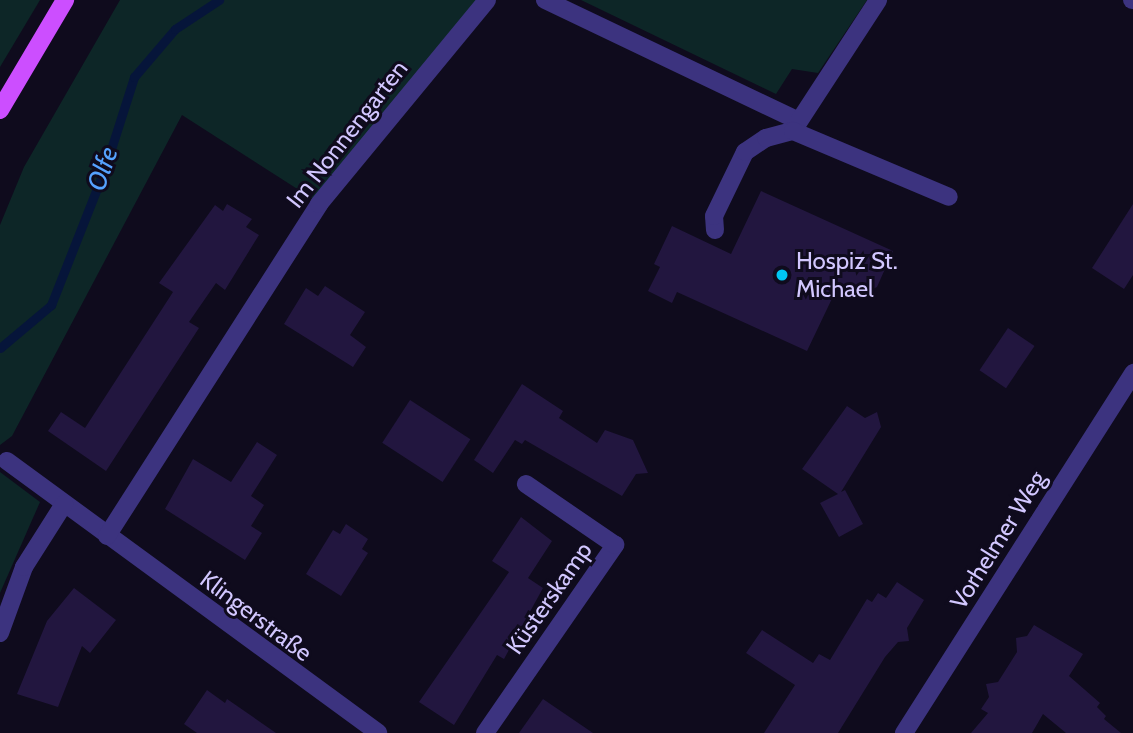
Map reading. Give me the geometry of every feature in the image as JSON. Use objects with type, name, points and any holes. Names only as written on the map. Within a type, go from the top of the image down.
[{"type":"main road","points":[[0,110],[65,0]]},
{"type":"street","name":"Im Nonnengarten","points":[[107,536],[319,204],[487,0]]},
{"type":"street","points":[[545,0],[796,126],[949,197]]},
{"type":"street","points":[[715,230],[714,216],[745,152],[766,138],[796,126],[878,0]]},
{"type":"street","name":"Vorhelmer Weg","points":[[904,733],[1133,373]]},
{"type":"street","name":"Klingerstraße","points":[[7,461],[378,733]]},
{"type":"street","name":"Küsterskamp","points":[[485,733],[615,545],[526,484]]},
{"type":"street","points":[[0,633],[24,567],[64,504]]},
{"type":"green space","points":[[0,0],[40,0],[0,67]]},
{"type":"green space","points":[[120,0],[477,0],[313,199],[182,115],[12,436],[0,445],[0,225],[24,167]]},
{"type":"green space","points":[[581,0],[867,0],[818,73],[792,69],[776,94]]},
{"type":"green space","points":[[0,472],[40,502],[0,593]]},
{"type":"building","name":"Hospiz St. Michael","points":[[761,191],[893,251],[877,287],[858,296],[838,286],[807,351],[677,292],[672,303],[648,291],[660,267],[654,264],[672,226],[731,254]]},
{"type":"building","points":[[227,204],[252,219],[246,227],[259,235],[225,290],[216,283],[189,322],[199,328],[106,471],[48,431],[61,412],[85,428],[173,292],[159,283],[215,205],[223,211]]},
{"type":"building","points":[[1133,204],[1133,275],[1124,289],[1092,268]]},
{"type":"building","points":[[325,286],[365,312],[350,335],[366,347],[353,367],[284,324],[306,288],[318,296]]},
{"type":"building","points":[[1008,328],[1035,346],[1006,388],[979,370]]},
{"type":"building","points":[[522,384],[563,411],[559,418],[597,443],[605,430],[633,440],[648,473],[636,474],[622,496],[525,440],[522,444],[515,440],[493,473],[474,460]]},
{"type":"building","points":[[410,400],[470,439],[443,482],[382,443]]},
{"type":"building","points":[[847,406],[865,418],[877,412],[881,427],[841,492],[845,490],[863,524],[839,537],[820,503],[838,494],[802,469]]},
{"type":"building","points":[[257,442],[277,455],[251,496],[264,505],[251,526],[262,533],[245,560],[165,509],[193,459],[231,482]]},
{"type":"building","points":[[521,517],[552,541],[528,578],[543,588],[504,659],[497,655],[454,725],[419,702],[509,572],[492,561]]},
{"type":"building","points":[[346,524],[368,539],[362,549],[368,553],[341,596],[306,574],[333,530],[340,534]]},
{"type":"building","points":[[897,582],[924,600],[907,628],[909,641],[898,642],[885,657],[838,733],[764,733],[795,685],[746,653],[762,630],[813,663],[819,654],[830,660],[867,599],[872,602],[878,593],[886,598]]},
{"type":"building","points":[[74,588],[116,620],[90,653],[82,646],[58,707],[17,694],[47,621]]},
{"type":"building","points":[[1034,625],[1083,654],[1069,676],[1100,703],[1097,707],[1106,716],[1104,719],[1121,733],[1066,733],[1043,714],[1032,733],[971,733],[988,713],[981,709],[989,697],[986,684],[998,682],[1017,652],[1016,638],[1027,636]]},
{"type":"building","points":[[207,690],[225,703],[227,699],[276,733],[197,733],[184,724]]},
{"type":"building","points":[[543,699],[593,733],[519,733]]},
{"type":"waterway","name":"Olfe","points":[[0,348],[51,305],[105,168],[134,77],[175,29],[219,0]]},
{"type":"place","name":"Hospiz St. Michael","points":[[782,275]]}]
